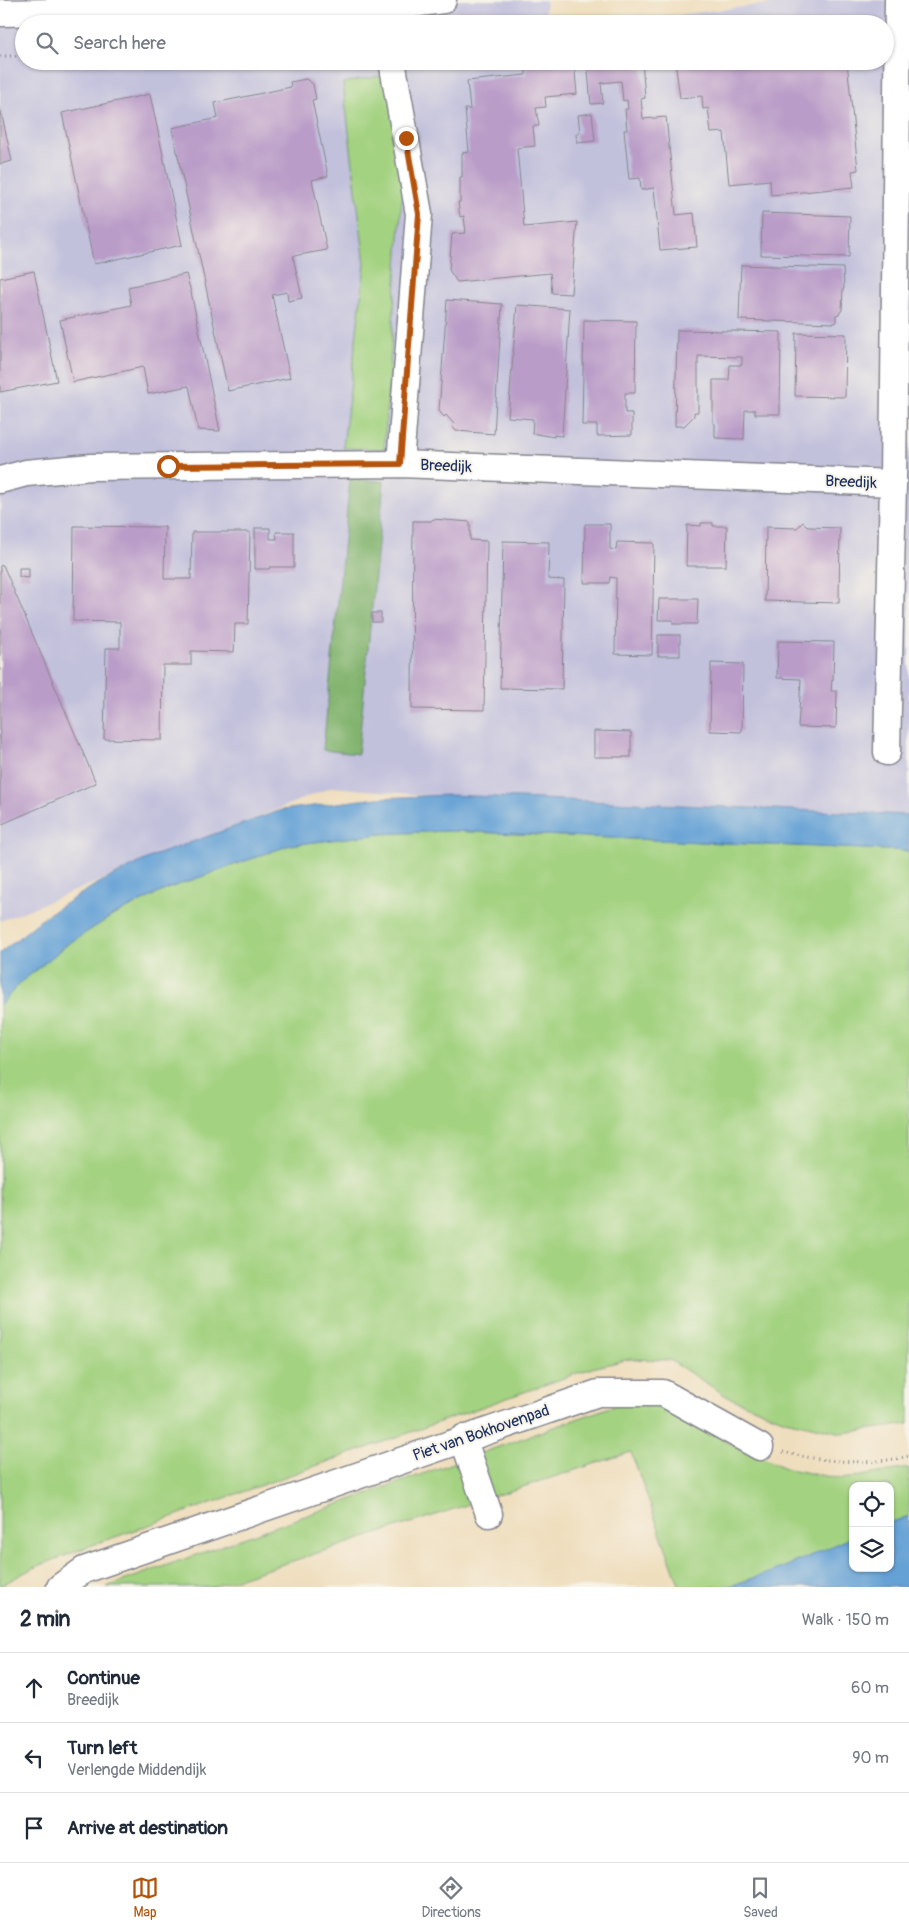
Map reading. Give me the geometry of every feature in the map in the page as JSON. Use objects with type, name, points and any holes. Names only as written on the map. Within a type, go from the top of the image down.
[{"type":"street","points":[[0,13],[396,10],[443,0]]},
{"type":"street","name":"Breedijk","points":[[887,752],[893,483],[898,0]]},
{"type":"street","points":[[394,70],[419,214],[400,464]]},
{"type":"street","name":"Breedijk","points":[[0,480],[26,472],[91,467],[400,464],[893,483]]},
{"type":"street","name":"Piet van Bokhovenpad","points":[[60,1587],[84,1570],[598,1393],[663,1393],[760,1447]]},
{"type":"street","points":[[464,1438],[489,1514]]},
{"type":"path","points":[[0,56],[15,56]]},
{"type":"path","points":[[760,1447],[803,1457],[848,1462],[898,1459],[909,1456]]},
{"type":"shaded area","points":[[0,0],[546,0],[545,15],[15,15],[15,70],[894,70],[894,15],[678,15],[799,0],[909,0],[909,839],[332,787],[0,921]]},
{"type":"green space","points":[[397,73],[404,168],[384,449],[343,448],[365,264],[343,83]]},
{"type":"green space","points":[[350,480],[384,481],[358,754],[323,750]]},
{"type":"green space","points":[[449,831],[909,851],[909,1424],[842,1433],[785,1420],[728,1397],[670,1360],[630,1359],[592,1368],[87,1547],[33,1568],[0,1586],[0,1005],[20,983],[68,944],[112,916],[167,889],[290,845],[380,834]]},
{"type":"green space","points":[[657,1396],[731,1444],[788,1469],[842,1479],[909,1468],[909,1516],[894,1522],[894,1482],[849,1482],[849,1539],[780,1569],[727,1587],[680,1587],[631,1452],[212,1587],[106,1587],[627,1401]]},
{"type":"water","points":[[449,795],[909,815],[909,851],[449,831],[380,834],[290,845],[167,889],[112,916],[68,944],[20,983],[0,1005],[0,953],[47,915],[95,885],[153,856],[281,810],[377,798]]},
{"type":"water","points":[[909,1516],[909,1587],[727,1587],[780,1569],[849,1539],[849,1572],[894,1572],[894,1522]]},
{"type":"building","points":[[575,70],[577,94],[545,97],[546,107],[536,108],[539,126],[533,126],[535,146],[517,148],[524,227],[577,222],[571,294],[552,293],[550,273],[457,282],[449,270],[452,234],[466,233],[464,216],[460,217],[458,202],[460,202],[462,153],[469,152],[465,109],[470,109],[467,81],[526,75],[527,71]]},
{"type":"building","points":[[588,70],[643,70],[645,98],[641,99],[643,119],[666,117],[676,215],[694,213],[697,247],[660,250],[654,188],[641,190],[640,178],[629,179],[624,130],[627,130],[625,109],[628,109],[627,100],[623,101],[621,81],[601,83],[603,103],[591,104]]},
{"type":"building","points":[[676,70],[848,70],[858,170],[852,171],[854,187],[771,195],[770,180],[729,184],[724,132],[711,133],[708,108],[703,109],[702,96],[680,98]]},
{"type":"building","points":[[306,79],[313,84],[316,99],[312,100],[328,176],[312,180],[327,250],[293,256],[302,298],[288,301],[287,292],[272,295],[290,378],[228,391],[172,128],[218,118],[215,103],[291,87],[290,82]]},
{"type":"building","points":[[150,94],[182,245],[94,264],[62,113]]},
{"type":"building","points":[[0,107],[12,161],[0,164]]},
{"type":"building","points":[[592,113],[595,141],[577,143],[576,134],[580,133],[578,115]]},
{"type":"building","points":[[762,213],[850,216],[849,257],[761,255]]},
{"type":"building","points":[[741,265],[843,268],[842,310],[836,315],[836,323],[739,320]]},
{"type":"building","points":[[34,271],[57,381],[0,392],[0,278]]},
{"type":"building","points":[[186,274],[220,431],[198,430],[189,386],[148,394],[143,367],[73,382],[60,320],[131,305],[128,287]]},
{"type":"building","points":[[447,300],[502,304],[494,434],[456,431],[452,426],[454,424],[446,415],[444,417],[439,411]]},
{"type":"building","points":[[517,305],[570,309],[562,436],[554,435],[554,437],[532,433],[533,419],[508,417]]},
{"type":"building","points":[[584,320],[636,321],[635,393],[625,393],[625,413],[632,413],[632,435],[597,436],[597,425],[582,425]]},
{"type":"building","points":[[677,330],[781,332],[780,414],[755,414],[755,410],[745,410],[744,439],[715,438],[713,380],[729,380],[730,365],[742,365],[742,357],[698,356],[698,412],[694,412],[694,416],[684,426],[675,426]]},
{"type":"building","points":[[796,333],[846,334],[845,397],[795,396]]},
{"type":"building","points":[[433,519],[470,522],[470,540],[487,541],[484,710],[412,709],[413,521],[431,521]]},
{"type":"building","points":[[803,522],[808,527],[840,528],[839,603],[765,601],[766,527],[797,528]]},
{"type":"building","points":[[701,523],[713,523],[713,526],[727,526],[726,566],[686,566],[687,525],[701,526]]},
{"type":"building","points":[[585,524],[610,524],[610,549],[616,550],[617,542],[654,543],[652,655],[615,654],[616,578],[610,577],[609,583],[584,583]]},
{"type":"building","points":[[74,526],[165,527],[164,579],[191,579],[192,532],[250,532],[248,624],[235,624],[234,652],[191,651],[191,665],[163,665],[162,740],[104,739],[106,648],[120,648],[120,622],[73,621]]},
{"type":"building","points":[[255,528],[270,528],[270,539],[277,539],[276,532],[294,532],[294,567],[255,569]]},
{"type":"building","points":[[503,541],[549,542],[548,579],[564,580],[562,689],[500,688]]},
{"type":"building","points":[[3,565],[96,783],[0,825],[0,566]]},
{"type":"building","points":[[19,568],[29,568],[29,578],[19,577]]},
{"type":"building","points":[[659,599],[698,599],[697,624],[673,624],[673,620],[658,620]]},
{"type":"building","points":[[372,613],[381,613],[381,622],[372,622]]},
{"type":"building","points":[[658,635],[680,635],[680,656],[658,656]]},
{"type":"building","points":[[778,641],[834,642],[831,691],[837,691],[836,728],[798,727],[801,679],[777,678]]},
{"type":"building","points":[[711,663],[743,664],[742,732],[710,731]]},
{"type":"building","points":[[594,731],[631,732],[631,757],[594,757]]},
{"type":"route","points":[[168,466],[400,464],[419,214],[406,138]]}]
